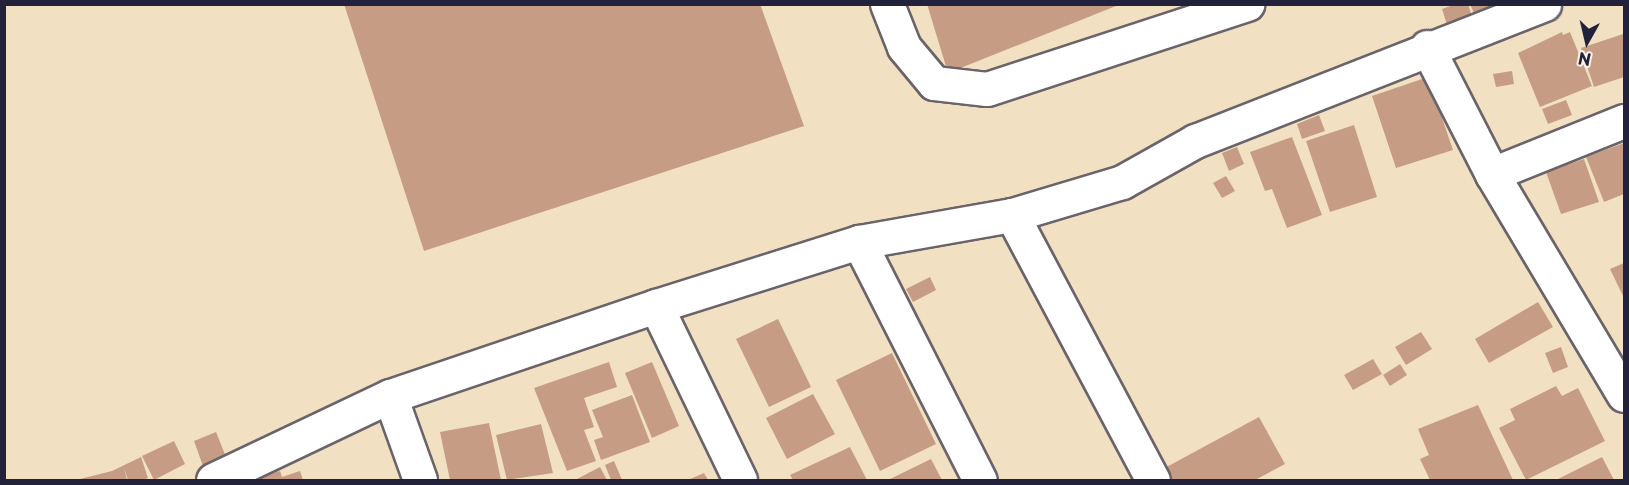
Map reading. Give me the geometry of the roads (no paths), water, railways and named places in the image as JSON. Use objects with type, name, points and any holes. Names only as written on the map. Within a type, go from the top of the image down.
[{"type":"street","points":[[887,4],[904,47],[934,83],[987,89],[1247,4]]},
{"type":"street","points":[[213,480],[390,396],[656,306],[859,242],[1012,215],[1122,182],[1195,141],[1427,47],[1544,4]]},
{"type":"street","points":[[1427,47],[1492,174],[1624,395]]},
{"type":"street","points":[[1492,174],[1624,121]]},
{"type":"street","points":[[1012,215],[1153,480]]},
{"type":"street","points":[[859,242],[980,480]]},
{"type":"street","points":[[656,306],[740,480]]},
{"type":"street","points":[[390,396],[420,480]]}]
